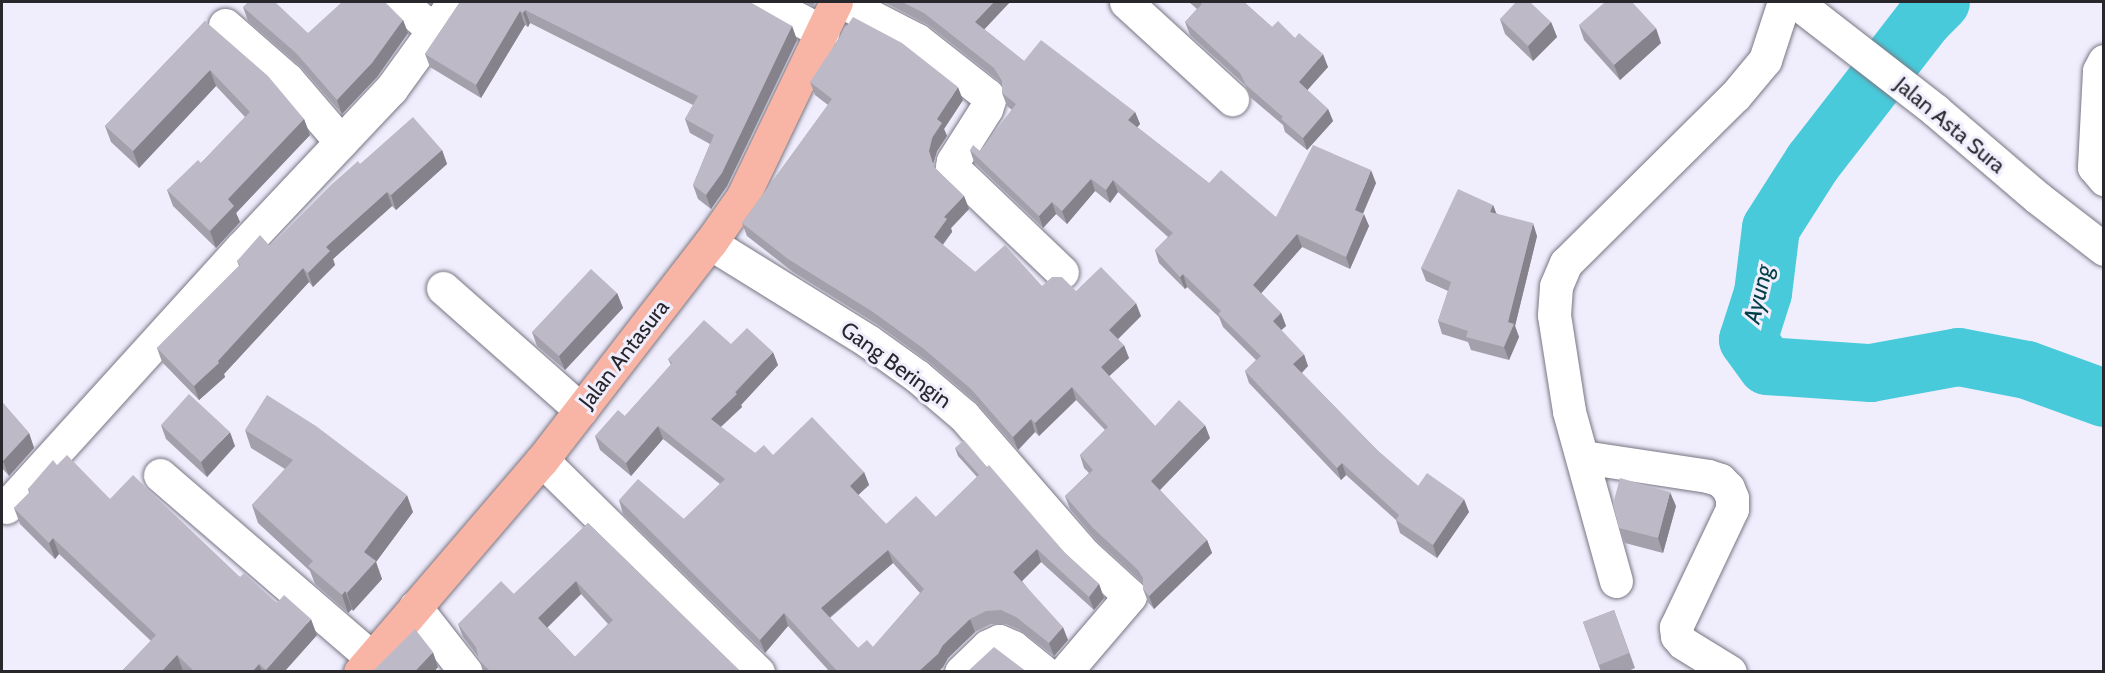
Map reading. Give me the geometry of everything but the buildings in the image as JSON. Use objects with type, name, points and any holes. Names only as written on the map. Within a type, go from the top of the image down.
[{"type":"main road","name":"Jalan Antasura","points":[[366,665],[542,460],[710,243],[743,196],[836,2]]},
{"type":"street","points":[[401,2],[434,32]]},
{"type":"street","points":[[3,506],[391,89],[434,32],[453,2]]},
{"type":"street","points":[[766,2],[823,32]]},
{"type":"street","points":[[843,2],[917,40],[987,95],[989,100],[986,109],[953,161],[952,167],[1062,272]]},
{"type":"street","points":[[1126,2],[1232,99]]},
{"type":"street","points":[[1616,581],[1569,411],[1554,315],[1556,286],[1566,263],[1735,96],[1765,60],[1784,2]]},
{"type":"street","name":"Jalan Asta Sura","points":[[1796,2],[1935,110],[2038,198],[2103,249]]},
{"type":"street","points":[[225,25],[287,79],[341,142]]},
{"type":"street","points":[[2103,61],[2099,71],[2094,167],[2103,178]]},
{"type":"street","name":"Gang Beringin","points":[[710,243],[868,341],[917,376],[964,416],[1084,554],[1130,596],[1065,672]]},
{"type":"street","points":[[443,288],[581,410]]},
{"type":"street","points":[[1583,457],[1708,476],[1720,480],[1728,488],[1732,498],[1732,509],[1676,627],[1677,636],[1683,644],[1730,672]]},
{"type":"street","points":[[542,460],[758,672]]},
{"type":"street","points":[[160,475],[366,665]]},
{"type":"street","points":[[415,607],[466,672]]},
{"type":"street","points":[[961,672],[988,646],[999,641],[1014,647],[1044,672]]},
{"type":"waterway","name":"Ayung","points":[[1941,2],[1924,19],[1813,162],[1771,228],[1763,293],[1748,340],[1767,366],[1871,373],[1959,357],[2027,370],[2104,398]]}]
